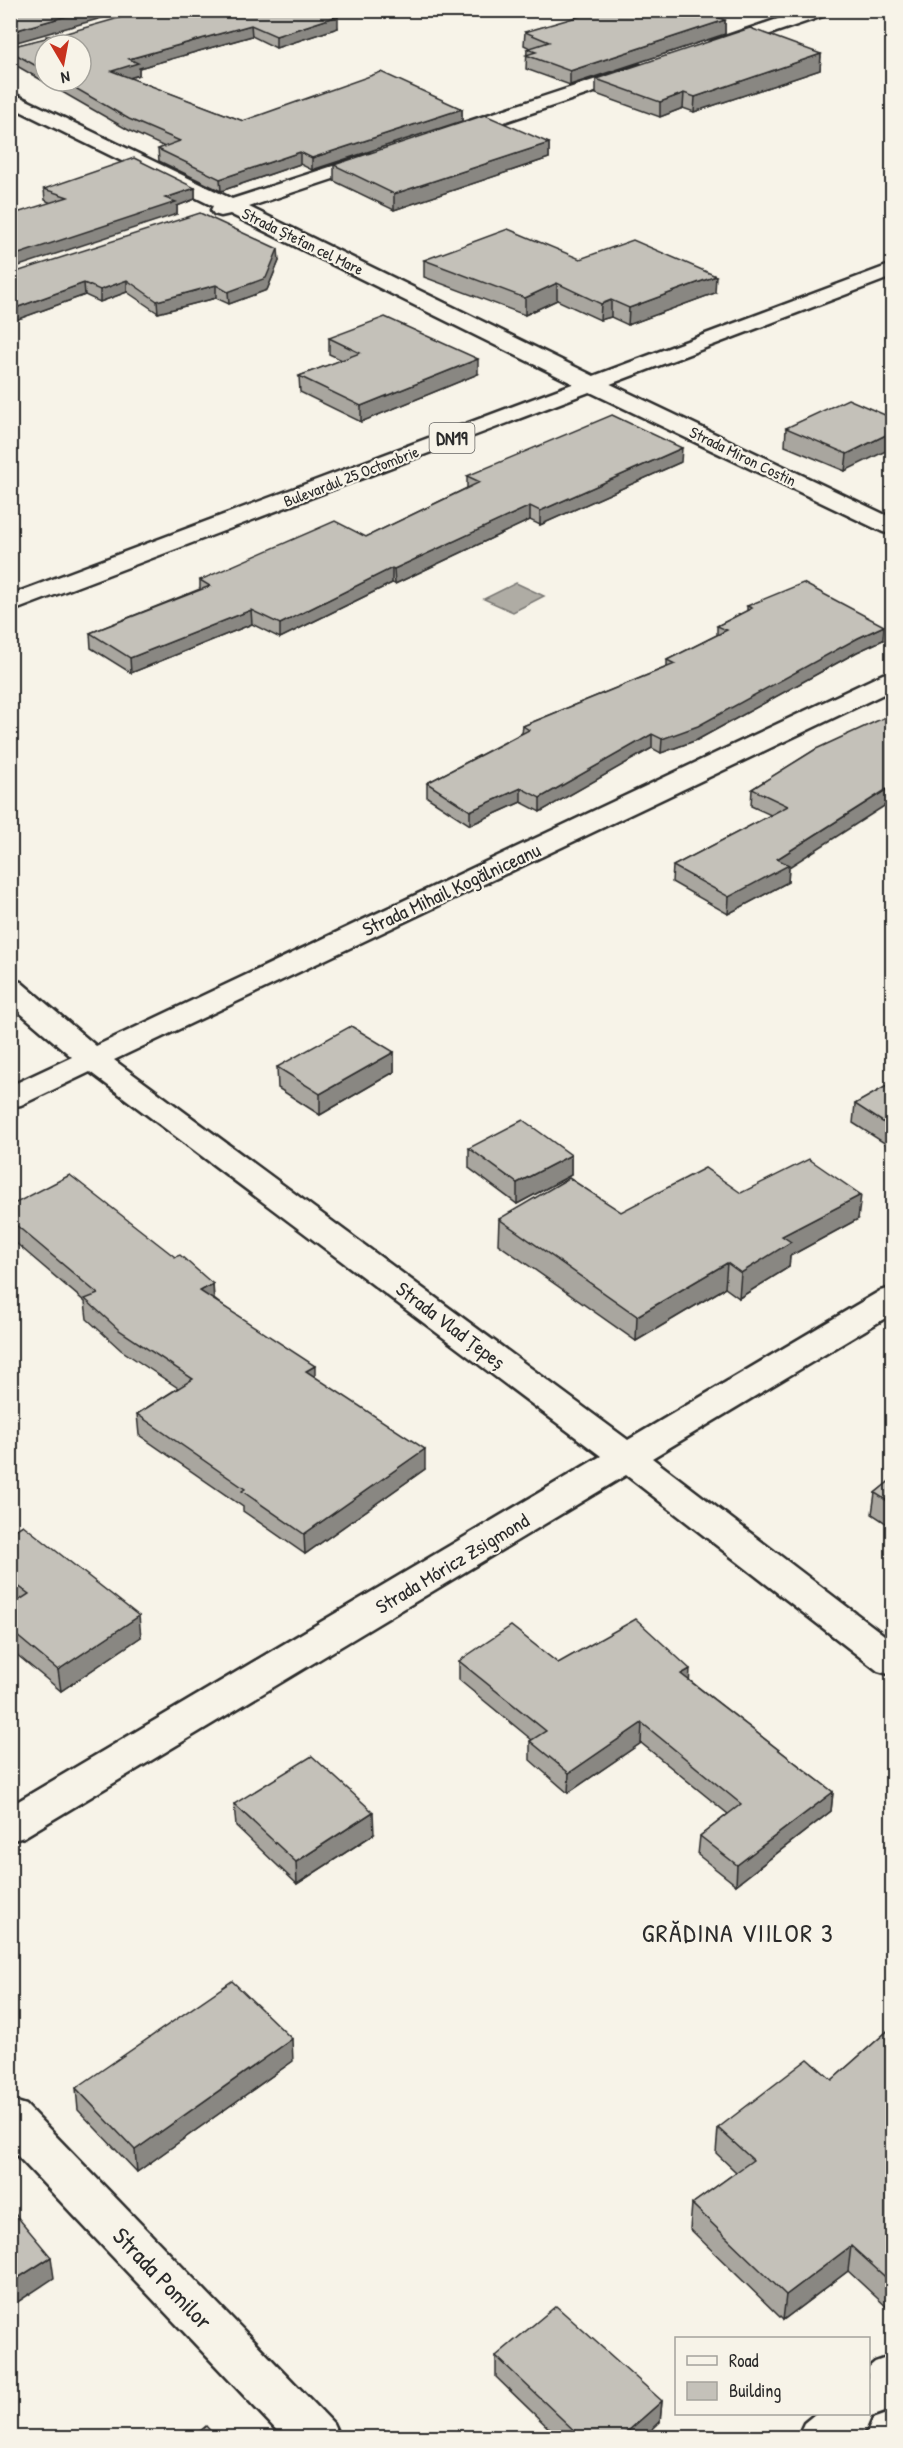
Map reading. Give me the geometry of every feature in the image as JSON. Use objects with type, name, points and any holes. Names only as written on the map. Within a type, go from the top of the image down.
[{"type":"street","points":[[698,52],[823,10]]},
{"type":"street","points":[[437,138],[653,67]]},
{"type":"street","name":"Strada Ștefan cel Mare","points":[[10,98],[594,385]]},
{"type":"street","points":[[199,217],[392,153]]},
{"type":"street","name":"Bulevardul 25 Octombrie","points":[[10,604],[594,385],[892,270]]},
{"type":"street","name":"Strada Miron Costin","points":[[594,385],[892,527]]},
{"type":"street","name":"Strada Mihail Kogălniceanu","points":[[10,1098],[892,680]]},
{"type":"street","name":"Strada Vlad Țepeș","points":[[10,988],[93,1059],[628,1458],[892,1661]]},
{"type":"street","name":"Strada Móricz Zsigmond","points":[[10,1826],[892,1299]]},
{"type":"street","name":"Strada Pomilor","points":[[10,2118],[316,2438]]},
{"type":"street","points":[[870,2395],[892,2377]]},
{"type":"street","points":[[821,2438],[848,2415]]},
{"type":"shaded area","points":[[516,583],[544,596],[513,612],[484,599]]},
{"type":"building","points":[[10,10],[88,10],[10,32]]},
{"type":"building","points":[[147,10],[323,10],[338,16],[276,36],[251,25],[129,59],[138,63],[112,71],[243,121],[381,72],[462,109],[312,158],[300,152],[220,179],[158,149],[180,141],[129,119],[84,93],[93,93],[93,33],[66,33]]},
{"type":"building","points":[[601,10],[699,10],[725,20],[570,71],[526,55],[536,52],[527,49],[549,42],[525,32]]},
{"type":"building","points":[[750,28],[821,54],[695,97],[684,93],[660,102],[596,79]]},
{"type":"building","points":[[33,41],[33,64],[10,51],[10,47]]},
{"type":"building","points":[[485,115],[549,143],[394,194],[334,165]]},
{"type":"building","points":[[134,158],[195,188],[165,198],[176,202],[10,257],[10,215],[68,197],[44,189]]},
{"type":"building","points":[[200,213],[278,249],[266,278],[228,292],[216,285],[157,301],[127,280],[100,290],[84,283],[10,310],[10,274]]},
{"type":"building","points":[[508,229],[580,259],[633,240],[716,276],[629,308],[611,300],[601,304],[557,283],[525,298],[424,260]]},
{"type":"building","points":[[385,317],[478,359],[361,406],[299,376],[360,353],[329,338]]},
{"type":"building","points":[[848,399],[892,418],[892,432],[847,454],[786,428]]},
{"type":"building","points":[[612,415],[682,448],[540,511],[530,506],[392,568],[280,624],[251,610],[130,658],[90,633],[210,586],[200,580],[335,521],[366,537],[480,482],[467,476]]},
{"type":"building","points":[[803,583],[884,626],[698,726],[662,739],[652,734],[540,798],[521,788],[470,811],[427,783],[529,730],[523,726],[675,664],[667,660],[727,630],[717,626],[752,608],[747,606]]},
{"type":"building","points":[[892,714],[892,786],[777,859],[789,865],[729,897],[673,866],[788,806],[752,789],[816,749]]},
{"type":"building","points":[[351,1026],[394,1052],[320,1094],[277,1067]]},
{"type":"building","points":[[892,1083],[892,1128],[855,1104]]},
{"type":"building","points":[[523,1120],[571,1155],[517,1183],[469,1148]]},
{"type":"building","points":[[809,1159],[861,1195],[782,1236],[791,1242],[741,1273],[727,1263],[637,1316],[499,1219],[569,1178],[621,1212],[705,1168],[741,1193]]},
{"type":"building","points":[[70,1175],[175,1257],[180,1255],[213,1284],[200,1291],[315,1366],[306,1371],[425,1449],[304,1534],[242,1491],[245,1489],[137,1414],[193,1379],[119,1330],[85,1299],[98,1294],[10,1220],[10,1199],[16,1203]]},
{"type":"building","points":[[892,1479],[892,1504],[875,1493]]},
{"type":"building","points":[[23,1525],[139,1616],[58,1670],[10,1630],[10,1606],[29,1594],[10,1580],[10,1533]]},
{"type":"building","points":[[636,1619],[690,1669],[681,1674],[833,1792],[737,1865],[700,1836],[741,1804],[642,1723],[569,1773],[530,1741],[546,1731],[459,1661],[511,1626],[558,1663]]},
{"type":"building","points":[[312,1756],[373,1812],[296,1862],[234,1804]]},
{"type":"building","points":[[232,1981],[292,2039],[135,2150],[76,2088]]},
{"type":"building","points":[[892,2027],[892,2283],[851,2246],[786,2295],[692,2204],[753,2160],[718,2128],[808,2059],[832,2080]]},
{"type":"building","points":[[10,2208],[51,2257],[10,2283]]},
{"type":"building","points":[[556,2306],[662,2401],[620,2438],[582,2438],[496,2356]]},
{"type":"building","points":[[206,2426],[217,2438],[192,2438]]},
{"type":"district","name":"GRĂDINA VIILOR 3","points":[[738,1932]]}]
